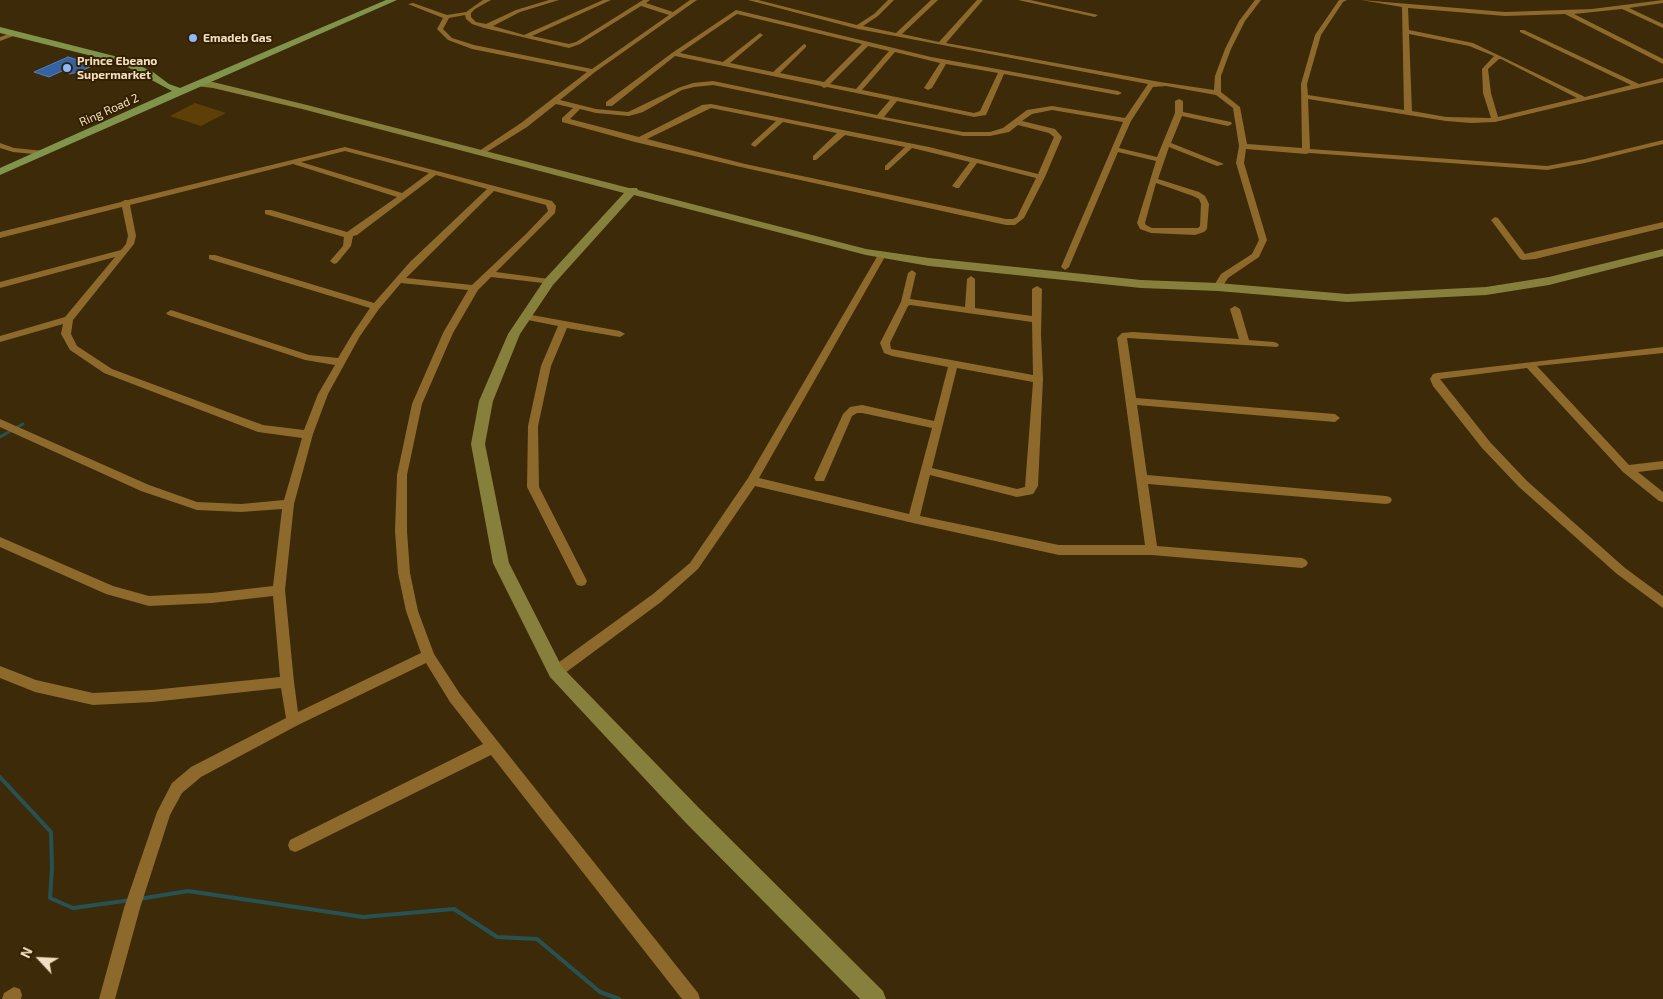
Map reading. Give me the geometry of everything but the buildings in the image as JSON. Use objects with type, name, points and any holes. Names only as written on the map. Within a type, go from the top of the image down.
[{"type":"main road","name":"Ring Road 2","points":[[0,172],[180,91],[393,0]]},
{"type":"main road","points":[[0,30],[123,61],[180,91]]},
{"type":"street","points":[[411,4],[446,18],[468,13],[488,0]]},
{"type":"street","points":[[486,27],[518,11],[556,0]]},
{"type":"street","points":[[525,37],[608,0]]},
{"type":"street","points":[[468,13],[468,18],[474,23],[486,27],[561,45],[578,44],[647,0]]},
{"type":"street","points":[[482,153],[524,125],[593,71],[694,0]]},
{"type":"street","points":[[751,0],[858,27],[941,44],[1158,84],[1218,93],[1236,107],[1243,146],[1240,163],[1263,240],[1256,255],[1224,276],[1218,287]]},
{"type":"street","points":[[858,27],[876,15],[891,0]]},
{"type":"street","points":[[897,35],[935,0]]},
{"type":"street","points":[[941,44],[980,0]]},
{"type":"street","points":[[1021,0],[1095,15]]},
{"type":"street","points":[[1218,93],[1216,86],[1218,76],[1228,48],[1242,21],[1258,0]]},
{"type":"street","points":[[1306,152],[1304,84],[1318,35],[1341,1],[1344,0]]},
{"type":"street","points":[[1364,0],[1444,10],[1505,14],[1567,12],[1663,1]]},
{"type":"street","points":[[1439,0],[1444,10]]},
{"type":"street","points":[[641,4],[674,14]]},
{"type":"street","points":[[1405,6],[1408,113]]},
{"type":"street","points":[[1621,6],[1663,26]]},
{"type":"street","points":[[608,104],[674,54],[736,12],[944,61],[1118,93]]},
{"type":"street","points":[[1567,12],[1663,62]]},
{"type":"street","points":[[446,18],[440,29],[450,39],[472,47],[593,71]]},
{"type":"street","points":[[1406,31],[1471,44],[1584,99]]},
{"type":"street","points":[[1522,31],[1638,86]]},
{"type":"street","points":[[0,39],[14,34]]},
{"type":"street","points":[[724,65],[760,35]]},
{"type":"street","points":[[824,86],[866,44]]},
{"type":"street","points":[[774,75],[804,46]]},
{"type":"street","points":[[857,92],[893,50]]},
{"type":"street","points":[[674,54],[824,86],[979,115],[983,113],[1002,72]]},
{"type":"street","points":[[1495,120],[1487,93],[1485,69],[1498,56]]},
{"type":"street","points":[[928,88],[944,61]]},
{"type":"street","points":[[1304,96],[1471,121],[1495,120],[1663,80]]},
{"type":"street","points":[[553,102],[613,114],[629,114],[680,89],[702,83],[713,83],[963,134],[990,134],[1006,130],[1030,112],[1052,108],[1127,122]]},
{"type":"street","points":[[199,84],[213,85],[295,105],[633,190],[882,256],[1141,284],[1218,287],[1347,298],[1486,291],[1549,281],[1663,252]]},
{"type":"street","points":[[1065,267],[1127,122],[1147,88],[1158,84]]},
{"type":"street","points":[[879,118],[894,100]]},
{"type":"street","points":[[1154,180],[1196,194],[1202,198],[1204,204],[1204,227],[1201,230],[1195,232],[1151,230],[1143,227],[1141,223],[1160,160],[1179,113],[1179,101]]},
{"type":"street","points":[[638,140],[711,106],[910,146],[1042,177]]},
{"type":"street","points":[[577,108],[565,120],[745,166],[1006,222],[1015,222],[1020,218],[1042,177],[1058,136],[1052,131],[1016,122]]},
{"type":"street","points":[[1179,113],[1228,124]]},
{"type":"street","points":[[755,145],[781,120]]},
{"type":"street","points":[[816,158],[843,132]]},
{"type":"street","points":[[1243,146],[1547,168],[1663,142]]},
{"type":"street","points":[[1167,144],[1220,164]]},
{"type":"street","points":[[0,145],[13,150],[44,153]]},
{"type":"street","points":[[888,168],[910,146]]},
{"type":"street","points":[[0,235],[289,161],[345,149],[549,203],[552,206],[552,211],[474,288],[448,333],[417,404],[402,475],[404,573],[412,611],[428,656],[455,698],[692,999]]},
{"type":"street","points":[[1115,149],[1160,160]]},
{"type":"street","points":[[0,156],[13,150]]},
{"type":"street","points":[[289,161],[402,196]]},
{"type":"street","points":[[956,186],[975,161]]},
{"type":"street","points":[[268,212],[341,235],[349,235],[435,172]]},
{"type":"street","points":[[293,720],[287,682],[279,590],[288,504],[308,434],[324,394],[341,362],[356,335],[376,307],[398,280],[492,188]]},
{"type":"street","points":[[633,190],[549,282],[514,334],[486,401],[478,444],[501,562],[556,672],[692,814],[875,999]]},
{"type":"street","points":[[125,202],[132,236],[130,244],[68,319],[66,334],[73,348],[108,371],[262,429],[292,434],[308,434]]},
{"type":"street","points":[[1495,220],[1523,257],[1535,256],[1663,224]]},
{"type":"street","points":[[334,261],[347,246],[349,235]]},
{"type":"street","points":[[0,285],[122,252]]},
{"type":"street","points":[[556,672],[657,598],[694,566],[752,481],[882,256]]},
{"type":"street","points":[[212,257],[376,307]]},
{"type":"street","points":[[907,303],[905,300],[912,273]]},
{"type":"street","points":[[489,274],[549,282]]},
{"type":"street","points":[[970,310],[971,279]]},
{"type":"street","points":[[398,280],[474,288]]},
{"type":"street","points":[[925,470],[1017,493],[1030,491],[1032,486],[1038,379],[1037,290]]},
{"type":"street","points":[[1036,320],[909,302],[904,304],[885,343],[887,351],[895,354],[952,366],[1038,379]]},
{"type":"street","points":[[1235,309],[1245,343]]},
{"type":"street","points":[[170,313],[308,358],[341,362]]},
{"type":"street","points":[[526,317],[620,334]]},
{"type":"street","points":[[0,339],[68,319]]},
{"type":"street","points":[[564,324],[546,366],[533,426],[533,488],[580,581]]},
{"type":"street","points":[[1152,550],[1122,338],[1125,335],[1274,345]]},
{"type":"street","points":[[1663,350],[1529,364],[1437,376],[1435,379],[1436,384],[1486,445],[1523,484],[1621,571],[1663,602]]},
{"type":"street","points":[[1529,364],[1627,469],[1663,498]]},
{"type":"street","points":[[913,519],[952,366]]},
{"type":"street","points":[[1131,401],[1335,418]]},
{"type":"street","points":[[820,478],[848,414],[854,410],[862,409],[937,425]]},
{"type":"street","points":[[3,425],[144,488],[197,506],[241,508],[288,504]]},
{"type":"street","points":[[1627,469],[1663,465]]},
{"type":"street","points":[[1143,479],[1386,500]]},
{"type":"street","points":[[752,481],[913,519],[1059,550],[1152,550],[1302,563]]},
{"type":"street","points":[[0,542],[110,590],[149,601],[212,598],[279,590]]},
{"type":"street","points":[[107,999],[138,888],[164,812],[177,788],[196,772],[293,720],[428,656]]},
{"type":"street","points":[[0,672],[35,686],[94,699],[152,696],[287,682]]},
{"type":"street","points":[[295,845],[492,747]]},
{"type":"shaded area","points":[[195,103],[226,113],[201,126],[170,116]]},
{"type":"waterway","points":[[0,437],[23,424]]},
{"type":"waterway","points":[[0,777],[51,832],[52,869],[50,898],[73,908],[131,900]]},
{"type":"waterway","points":[[139,899],[188,891],[363,917],[454,909],[497,937],[537,939],[600,992],[619,999]]},
{"type":"place","name":"Emadeb Gas","points":[[193,38]]},
{"type":"place","name":"Prince Ebeano Supermarket","points":[[67,68]]}]
